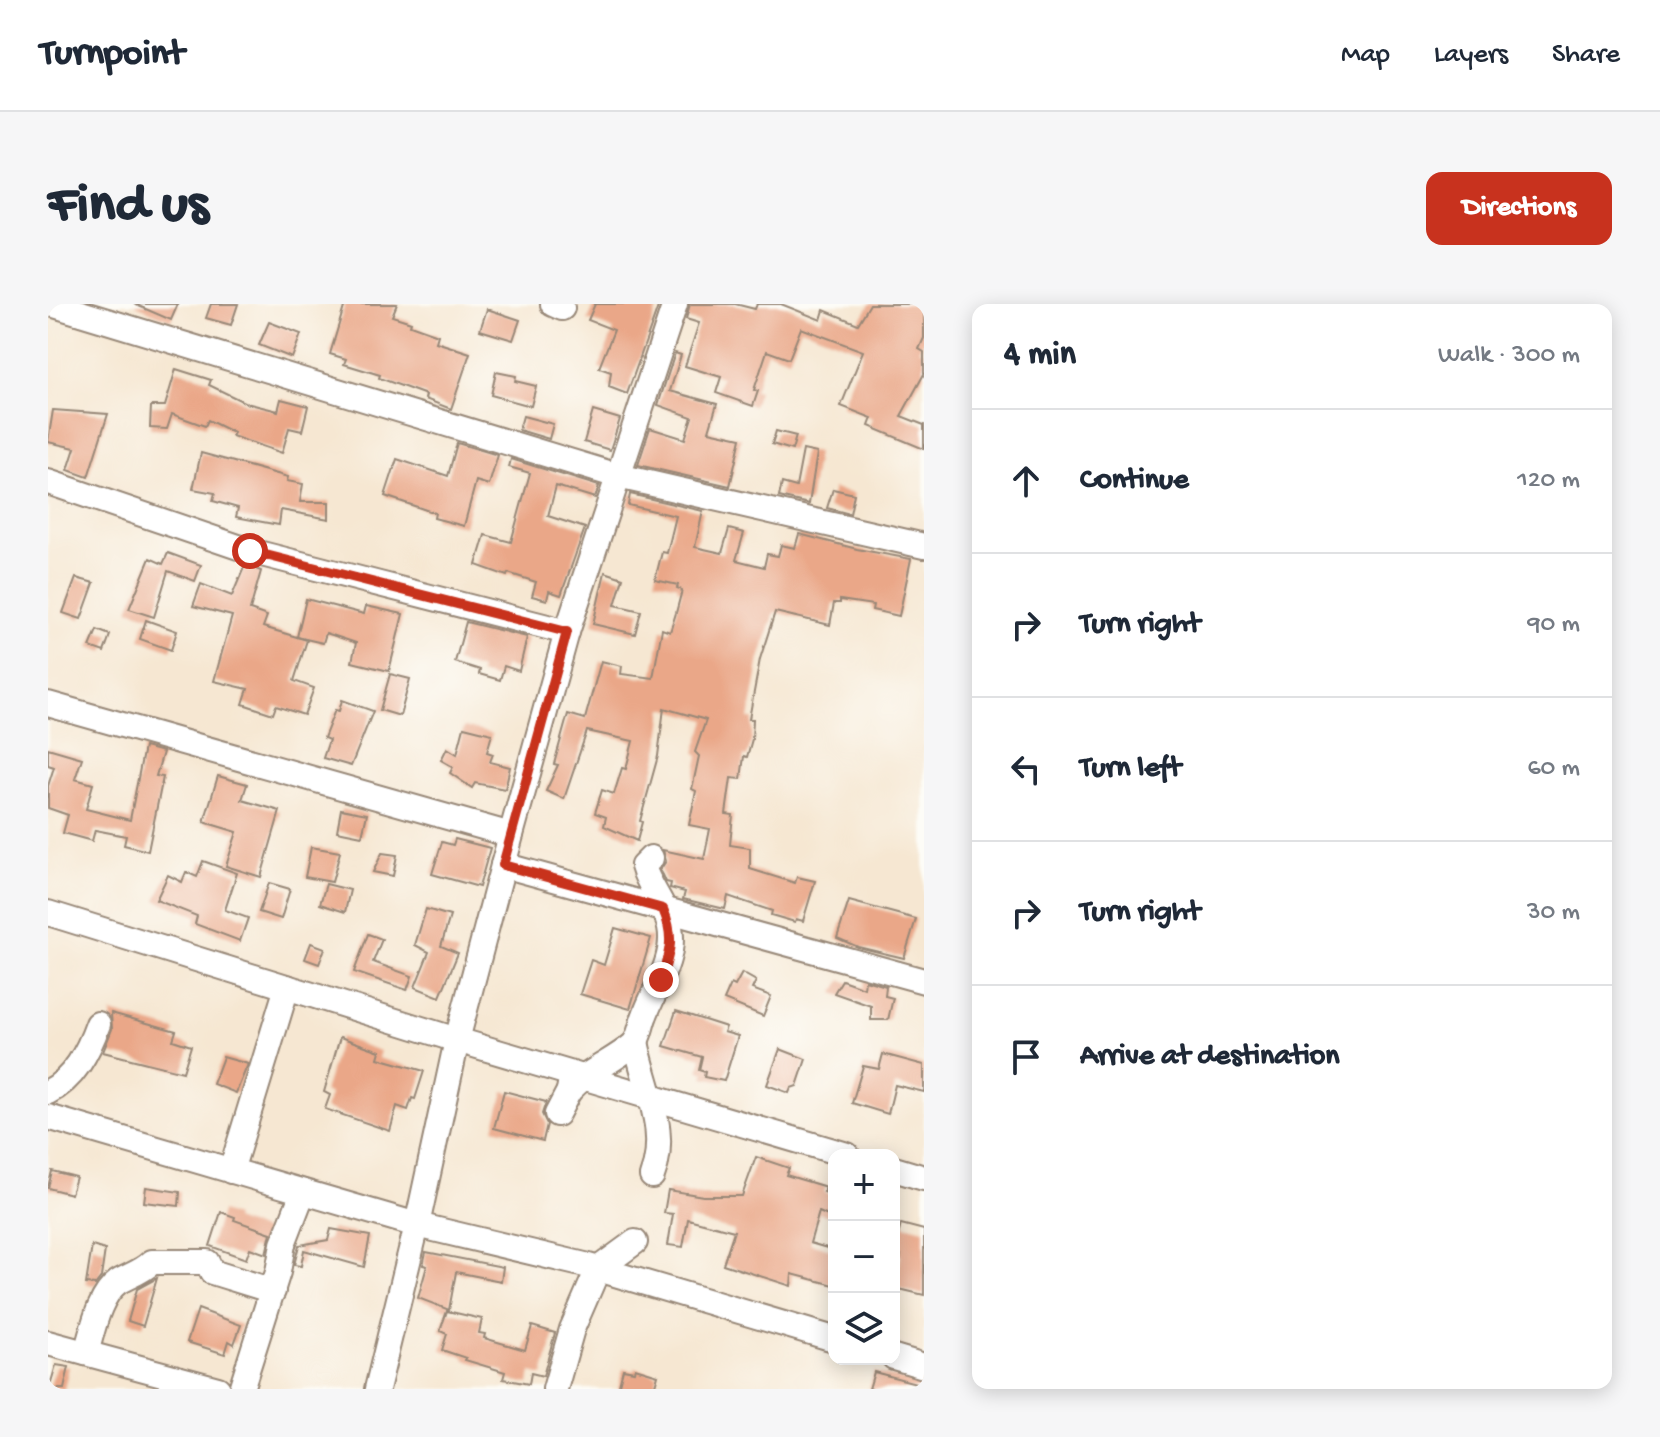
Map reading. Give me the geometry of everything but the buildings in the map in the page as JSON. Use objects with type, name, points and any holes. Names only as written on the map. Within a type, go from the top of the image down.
[{"type":"street","points":[[51,304],[618,476],[924,546]]},
{"type":"street","points":[[377,1389],[460,1030],[511,835],[567,632],[675,304]]},
{"type":"street","points":[[48,482],[250,551],[567,632]]},
{"type":"street","points":[[48,704],[511,835]]},
{"type":"street","points":[[651,858],[643,866],[647,882],[671,916],[670,950],[636,1041],[656,1113],[657,1163],[652,1176]]},
{"type":"street","points":[[503,865],[671,916],[924,981]]},
{"type":"street","points":[[48,913],[287,987],[460,1030],[579,1075],[696,1101]]},
{"type":"street","points":[[231,1171],[287,987]]},
{"type":"street","points":[[48,1092],[63,1085],[77,1068],[98,1024]]},
{"type":"street","points":[[557,1114],[579,1075],[636,1041]]},
{"type":"street","points":[[649,1090],[829,1149]]},
{"type":"street","points":[[48,1117],[417,1225],[598,1269],[828,1337]]},
{"type":"street","points":[[900,1171],[924,1178]]},
{"type":"street","points":[[241,1389],[273,1291],[283,1244],[303,1192]]},
{"type":"street","points":[[555,1389],[572,1329],[598,1269],[635,1242]]},
{"type":"street","points":[[86,1353],[100,1306],[108,1294],[117,1283],[152,1262],[207,1262],[212,1272],[273,1291]]},
{"type":"street","points":[[48,1343],[218,1389]]},
{"type":"street","points":[[900,1357],[922,1359]]},
{"type":"route","points":[[250,551],[567,632],[503,865],[663,909],[670,926],[670,950],[661,980]]}]
